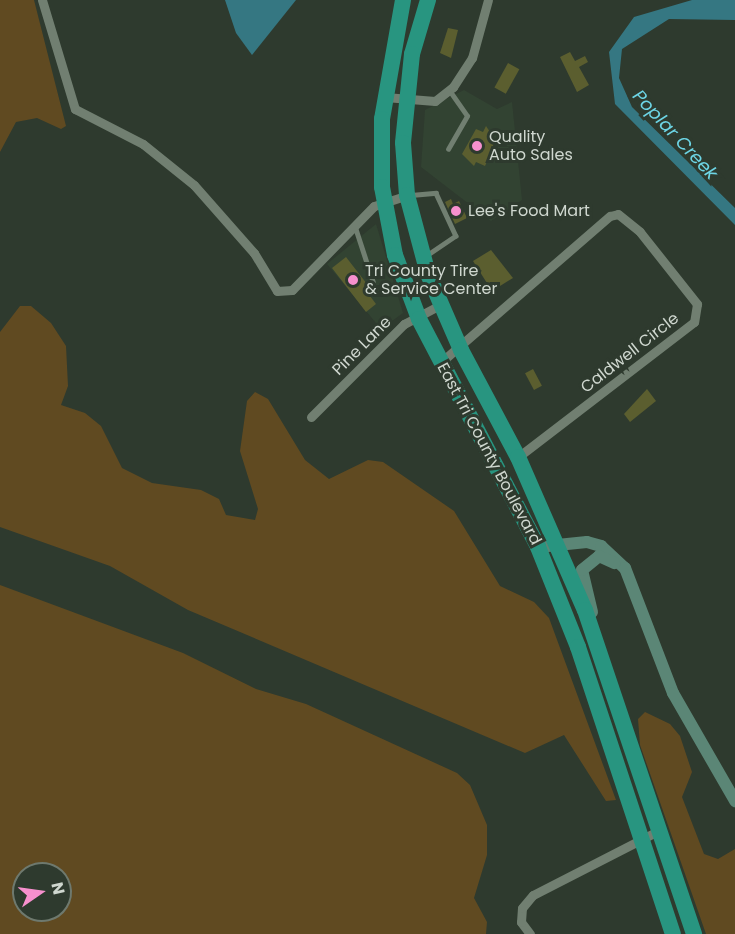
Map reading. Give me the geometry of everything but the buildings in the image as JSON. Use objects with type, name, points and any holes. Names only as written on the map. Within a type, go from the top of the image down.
[{"type":"highway","name":"East Tri County Boulevard","points":[[428,0],[405,100],[407,195],[423,258],[440,305],[461,350],[518,457],[558,543],[608,677],[694,934]]},
{"type":"highway","name":"East Tri County Boulevard","points":[[400,1],[385,97],[384,204],[402,279],[440,363],[538,547],[578,647],[673,934]]},
{"type":"main road","points":[[538,547],[558,543],[601,546],[625,568],[683,714],[735,801]]},
{"type":"main road","points":[[608,677],[582,570],[585,562],[598,556],[613,561],[637,597]]},
{"type":"street","points":[[42,0],[75,109],[143,144],[194,185],[254,253],[271,287],[292,290],[355,223],[384,204],[407,195]]},
{"type":"street","points":[[385,97],[435,101],[449,90],[472,58],[488,0]]},
{"type":"street","name":"Caldwell Circle","points":[[440,363],[461,350],[600,224],[618,214],[640,232],[697,304],[694,322],[518,457]]},
{"type":"street","name":"Pine Lane","points":[[311,417],[404,324],[419,319],[440,305]]},
{"type":"street","points":[[530,934],[521,922],[522,908],[533,895],[640,837],[660,830]]},
{"type":"lane","points":[[448,149],[467,116],[449,90]]},
{"type":"lane","points":[[407,195],[436,193],[456,236],[423,258]]},
{"type":"lane","points":[[355,223],[373,281]]},
{"type":"shaded area","points":[[0,0],[34,0],[66,126],[61,129],[37,118],[16,122],[0,152]]},
{"type":"shaded area","points":[[464,90],[497,109],[512,102],[522,200],[491,221],[421,167],[425,110]]},
{"type":"shaded area","points":[[376,224],[403,313],[381,329],[327,264]]},
{"type":"shaded area","points":[[20,306],[31,306],[51,323],[66,346],[68,386],[61,405],[85,413],[101,426],[122,468],[152,483],[201,490],[219,499],[226,515],[255,520],[258,509],[240,451],[247,401],[255,392],[268,399],[305,460],[329,479],[368,460],[383,462],[454,511],[500,586],[534,602],[549,618],[616,800],[606,801],[564,735],[525,753],[188,610],[110,566],[0,527],[0,332]]},
{"type":"shaded area","points":[[0,585],[183,653],[256,689],[306,704],[457,773],[470,785],[487,825],[487,855],[474,898],[487,922],[486,934],[0,934]]},
{"type":"shaded area","points":[[645,712],[670,724],[680,736],[692,772],[682,797],[704,854],[718,859],[735,849],[735,934],[706,934],[640,745],[638,719]]},
{"type":"water","points":[[225,0],[296,0],[252,55],[236,33]]},
{"type":"water","name":"Poplar Creek","points":[[692,0],[735,0],[735,20],[669,19],[622,49],[619,78],[632,107],[735,208],[735,225],[615,104],[609,52],[634,17]]},
{"type":"place","name":"Quality Auto Sales","points":[[477,146]]},
{"type":"place","name":"Lee's Food Mart","points":[[456,211]]},
{"type":"place","name":"Tri County Tire & Service Center","points":[[353,280]]}]
